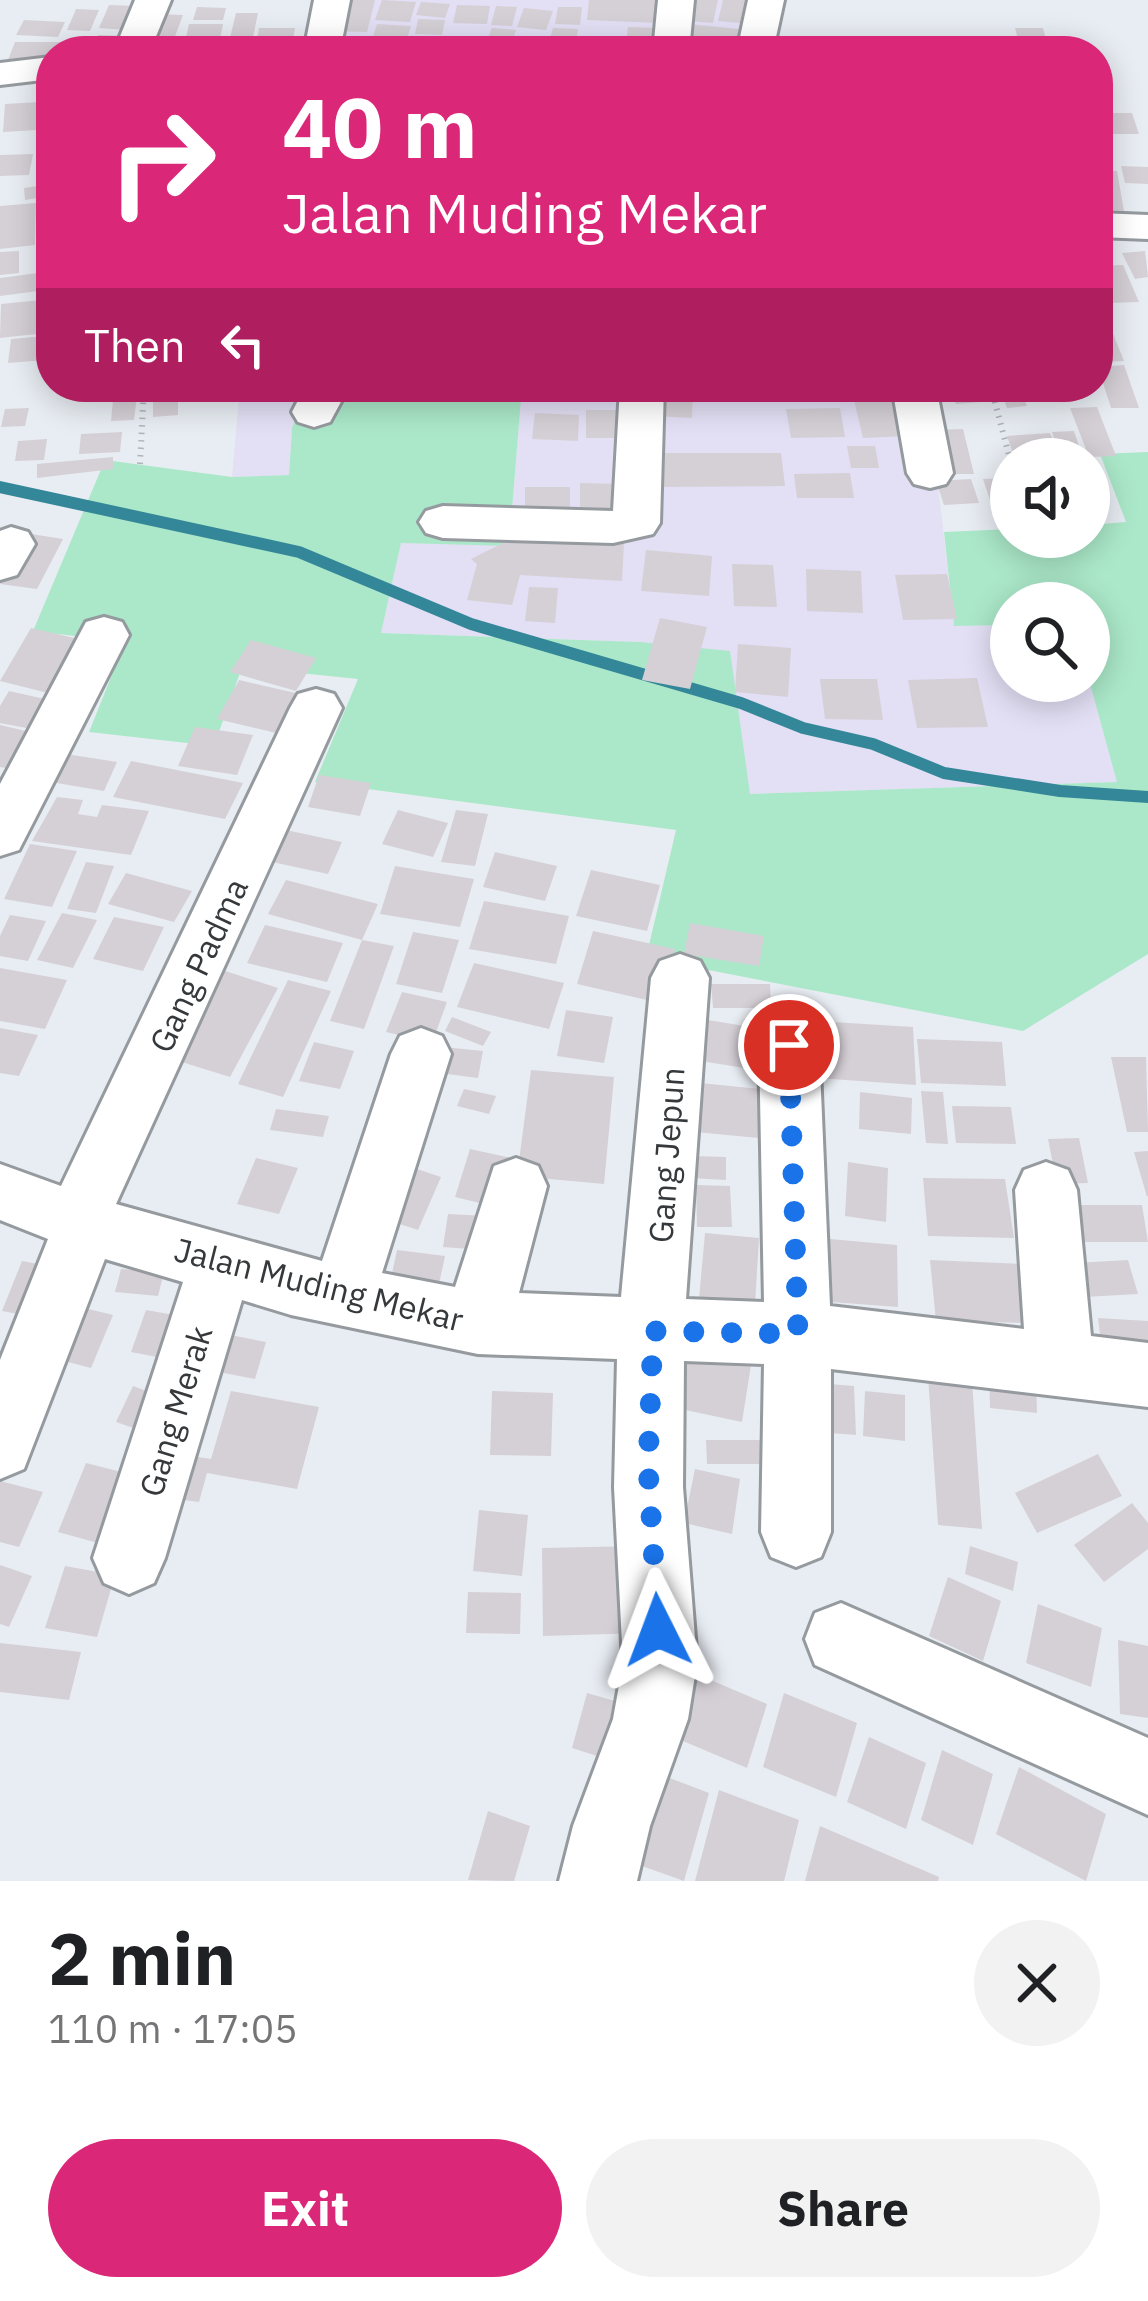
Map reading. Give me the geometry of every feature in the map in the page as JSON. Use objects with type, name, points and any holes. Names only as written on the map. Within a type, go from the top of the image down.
[{"type":"street","points":[[138,36],[154,0]]},
{"type":"street","points":[[325,36],[332,0]]},
{"type":"street","points":[[672,36],[676,0]]},
{"type":"street","points":[[758,36],[766,0]]},
{"type":"street","points":[[0,74],[36,70]]},
{"type":"street","points":[[1113,226],[1148,227]]},
{"type":"street","points":[[443,522],[613,527],[636,523],[641,402]]},
{"type":"street","points":[[917,402],[930,473]]},
{"type":"street","points":[[0,836],[104,635]]},
{"type":"street","name":"Gang Padma","points":[[0,1444],[82,1223],[316,708]]},
{"type":"street","name":"Gang Jepun","points":[[598,1881],[605,1837],[640,1758],[661,1666],[648,1466],[653,1331],[680,978]]},
{"type":"street","points":[[789,1045],[798,1334],[796,1532]]},
{"type":"street","points":[[343,1294],[421,1054]]},
{"type":"street","points":[[478,1323],[515,1186]]},
{"type":"street","points":[[1046,1190],[1060,1364]]},
{"type":"street","name":"Jalan Muding Mekar","points":[[0,1192],[82,1223],[221,1264],[478,1323],[798,1334],[1148,1375]]},
{"type":"street","name":"Gang Merak","points":[[129,1558],[221,1264]]},
{"type":"street","points":[[841,1639],[1148,1777]]},
{"type":"path","points":[[140,464],[143,402]]},
{"type":"path","points":[[995,402],[1004,438]]},
{"type":"shaded area","points":[[317,0],[779,0],[769,36],[308,36]]},
{"type":"shaded area","points":[[239,402],[303,402],[292,428],[289,475],[232,477]]},
{"type":"shaded area","points":[[521,402],[929,402],[954,626],[990,625],[990,702],[1095,702],[1118,782],[749,794],[640,642],[381,633],[401,543],[509,545]]},
{"type":"green space","points":[[303,402],[521,402],[509,546],[401,543],[381,633],[640,642],[730,651],[750,794],[1117,782],[1095,702],[1110,702],[1110,582],[990,582],[990,625],[954,626],[944,532],[990,530],[990,558],[1110,558],[1110,523],[1126,522],[1110,480],[1110,454],[1148,452],[1148,954],[1023,1031],[646,958],[676,830],[315,782],[358,679],[242,667],[214,746],[89,732],[125,642],[33,631],[105,460],[232,477],[289,475],[292,428]]},
{"type":"building","points":[[339,0],[375,0],[367,32],[331,31]]},
{"type":"building","points":[[382,0],[416,2],[410,22],[375,20]]},
{"type":"building","points":[[589,0],[660,0],[659,23],[587,20]]},
{"type":"building","points":[[682,0],[718,0],[713,23],[676,20]]},
{"type":"building","points":[[723,0],[755,0],[750,24],[718,21]]},
{"type":"building","points":[[421,2],[450,4],[445,18],[416,15]]},
{"type":"building","points":[[109,5],[136,6],[127,30],[99,28]]},
{"type":"building","points":[[457,5],[490,6],[487,24],[453,23]]},
{"type":"building","points":[[496,6],[517,7],[512,26],[491,25]]},
{"type":"building","points":[[197,7],[226,8],[223,20],[193,20]]},
{"type":"building","points":[[558,7],[582,7],[580,25],[555,24]]},
{"type":"building","points":[[524,8],[553,11],[546,30],[517,27]]},
{"type":"building","points":[[76,9],[99,10],[90,31],[67,30]]},
{"type":"building","points":[[236,13],[258,13],[253,36],[230,36]]},
{"type":"building","points":[[154,14],[183,15],[175,36],[146,36]]},
{"type":"building","points":[[418,19],[445,20],[442,35],[415,34]]},
{"type":"building","points":[[24,20],[65,22],[58,36],[16,35]]},
{"type":"building","points":[[680,23],[748,30],[746,36],[677,34]]},
{"type":"building","points":[[189,24],[223,24],[220,36],[186,36]]},
{"type":"building","points":[[377,24],[411,26],[408,36],[373,36]]},
{"type":"building","points":[[628,27],[662,28],[661,36],[627,36]]},
{"type":"building","points":[[259,28],[295,28],[294,36],[258,36]]},
{"type":"building","points":[[492,28],[516,30],[514,36],[489,36]]},
{"type":"building","points":[[553,28],[578,29],[577,36],[551,36]]},
{"type":"building","points":[[1015,28],[1043,28],[1045,36],[1017,36]]},
{"type":"building","points":[[15,42],[36,42],[36,61],[8,60]]},
{"type":"building","points":[[36,102],[36,130],[3,132],[5,104]]},
{"type":"building","points":[[1113,113],[1132,113],[1139,134],[1113,134]]},
{"type":"building","points":[[33,154],[29,175],[0,176],[0,155]]},
{"type":"building","points":[[1121,166],[1148,167],[1148,184],[1125,183]]},
{"type":"building","points":[[1113,171],[1117,171],[1124,211],[1113,211]]},
{"type":"building","points":[[36,186],[36,198],[25,200],[24,188]]},
{"type":"building","points":[[36,203],[35,245],[0,249],[0,206]]},
{"type":"building","points":[[19,251],[19,273],[0,275],[0,252]]},
{"type":"building","points":[[1145,251],[1148,277],[1135,279],[1122,253]]},
{"type":"building","points":[[1113,265],[1123,265],[1139,302],[1113,303]]},
{"type":"building","points":[[36,273],[36,291],[0,296],[0,278]]},
{"type":"building","points":[[36,300],[36,334],[0,338],[1,304]]},
{"type":"building","points":[[1113,334],[1124,361],[1113,362]]},
{"type":"building","points":[[36,337],[36,361],[8,363],[11,339]]},
{"type":"building","points":[[1124,365],[1139,408],[1111,408],[1113,366]]},
{"type":"building","points":[[113,402],[136,402],[134,420],[111,421]]},
{"type":"building","points":[[153,402],[178,402],[178,415],[153,417]]},
{"type":"building","points":[[655,402],[693,402],[692,418],[654,416]]},
{"type":"building","points":[[855,402],[899,402],[907,436],[863,438]]},
{"type":"building","points":[[1005,402],[1026,402],[1027,406],[1007,408]]},
{"type":"building","points":[[1097,407],[1109,438],[1082,438],[1070,408]]},
{"type":"building","points":[[29,408],[25,426],[1,427],[5,409]]},
{"type":"building","points":[[840,408],[845,437],[791,438],[786,409]]},
{"type":"building","points":[[586,410],[634,410],[635,438],[586,438]]},
{"type":"building","points":[[535,413],[579,415],[578,441],[532,439]]},
{"type":"building","points":[[963,429],[974,474],[944,474],[933,430]]},
{"type":"building","points":[[1074,431],[1076,438],[1054,438],[1052,432]]},
{"type":"building","points":[[122,432],[120,452],[79,454],[81,434]]},
{"type":"building","points":[[1050,433],[1052,438],[1008,438]]},
{"type":"building","points":[[47,439],[44,460],[15,461],[18,441]]},
{"type":"building","points":[[847,446],[875,446],[879,468],[851,468]]},
{"type":"building","points":[[657,453],[781,453],[785,486],[659,487]]},
{"type":"building","points":[[113,457],[113,469],[37,478],[37,464]]},
{"type":"building","points":[[850,473],[854,498],[797,498],[794,474]]},
{"type":"building","points":[[971,479],[979,503],[944,505],[936,481]]},
{"type":"building","points":[[580,483],[622,484],[622,515],[580,514]]},
{"type":"building","points":[[525,487],[570,487],[570,514],[525,514]]},
{"type":"building","points":[[25,533],[63,539],[37,589],[0,584]]},
{"type":"building","points":[[521,534],[624,542],[622,581],[520,575],[512,605],[467,600],[477,564],[471,559]]},
{"type":"building","points":[[646,550],[712,556],[709,596],[641,591]]},
{"type":"building","points":[[732,564],[773,565],[777,607],[734,606]]},
{"type":"building","points":[[806,569],[861,571],[863,613],[807,611]]},
{"type":"building","points":[[947,574],[957,619],[903,620],[895,575]]},
{"type":"building","points":[[529,587],[558,588],[555,623],[525,621]]},
{"type":"building","points":[[660,618],[707,627],[690,689],[642,680]]},
{"type":"building","points":[[31,628],[87,641],[52,694],[0,681]]},
{"type":"building","points":[[251,640],[316,658],[296,691],[230,672]]},
{"type":"building","points":[[738,644],[791,648],[788,697],[735,692]]},
{"type":"building","points":[[977,678],[988,727],[917,728],[908,680]]},
{"type":"building","points":[[820,679],[877,679],[883,720],[825,719]]},
{"type":"building","points":[[239,680],[300,694],[280,734],[217,719]]},
{"type":"building","points":[[9,691],[54,701],[37,730],[0,723],[0,706]]},
{"type":"building","points":[[0,725],[39,734],[17,770],[0,767]]},
{"type":"building","points":[[195,727],[253,735],[237,775],[178,766]]},
{"type":"building","points":[[53,752],[117,762],[104,791],[39,780]]},
{"type":"building","points":[[131,761],[243,783],[225,819],[113,797]]},
{"type":"building","points":[[319,775],[371,783],[360,816],[308,807]]},
{"type":"building","points":[[57,797],[83,800],[78,814],[97,817],[102,805],[149,811],[131,855],[32,841]]},
{"type":"building","points":[[398,810],[448,823],[433,857],[382,844]]},
{"type":"building","points":[[456,810],[488,814],[475,866],[441,862]]},
{"type":"building","points":[[286,830],[342,842],[328,874],[272,862]]},
{"type":"building","points":[[30,844],[77,851],[52,907],[4,899]]},
{"type":"building","points":[[495,852],[557,866],[545,901],[483,887]]},
{"type":"building","points":[[86,862],[114,866],[96,913],[67,909]]},
{"type":"building","points":[[395,866],[474,879],[460,927],[380,914]]},
{"type":"building","points":[[591,870],[660,885],[647,931],[576,916]]},
{"type":"building","points":[[126,873],[192,891],[174,922],[108,904]]},
{"type":"building","points":[[286,880],[378,904],[362,940],[268,914]]},
{"type":"building","points":[[484,901],[569,916],[556,964],[469,949]]},
{"type":"building","points":[[62,913],[97,920],[73,968],[37,960]]},
{"type":"building","points":[[10,915],[46,921],[28,961],[0,956],[0,936]]},
{"type":"building","points":[[114,917],[164,927],[143,971],[93,959]]},
{"type":"building","points":[[690,923],[764,936],[759,966],[684,954]]},
{"type":"building","points":[[265,925],[343,943],[327,982],[247,963]]},
{"type":"building","points":[[593,931],[675,949],[660,1003],[577,984]]},
{"type":"building","points":[[413,932],[459,940],[442,993],[396,984]]},
{"type":"building","points":[[362,940],[394,946],[364,1029],[330,1021]]},
{"type":"building","points":[[474,963],[564,983],[549,1029],[457,1007]]},
{"type":"building","points":[[210,966],[278,988],[230,1077],[159,1055]]},
{"type":"building","points":[[0,968],[67,980],[45,1029],[0,1021]]},
{"type":"building","points":[[288,980],[331,991],[283,1097],[238,1084]]},
{"type":"building","points":[[711,984],[770,984],[771,1008],[713,1008]]},
{"type":"building","points":[[402,992],[447,1002],[432,1043],[386,1032]]},
{"type":"building","points":[[566,1010],[613,1017],[604,1063],[557,1056]]},
{"type":"building","points":[[452,1017],[491,1032],[483,1046],[445,1031]]},
{"type":"building","points":[[702,1019],[774,1031],[768,1072],[695,1060]]},
{"type":"building","points":[[817,1021],[913,1027],[916,1085],[817,1078]]},
{"type":"building","points":[[0,1028],[38,1035],[19,1076],[0,1073]]},
{"type":"building","points":[[917,1039],[1002,1042],[1006,1086],[921,1083]]},
{"type":"building","points":[[314,1042],[354,1051],[340,1089],[299,1081]]},
{"type":"building","points":[[444,1047],[483,1051],[478,1078],[439,1073]]},
{"type":"building","points":[[1111,1057],[1146,1057],[1148,1132],[1127,1132]]},
{"type":"building","points":[[531,1070],[614,1077],[604,1184],[517,1176]]},
{"type":"building","points":[[700,1083],[761,1089],[758,1138],[696,1132]]},
{"type":"building","points":[[464,1089],[496,1096],[489,1114],[457,1106]]},
{"type":"building","points":[[921,1091],[943,1092],[948,1144],[926,1143]]},
{"type":"building","points":[[860,1092],[912,1098],[911,1134],[859,1129]]},
{"type":"building","points":[[952,1106],[1011,1107],[1016,1144],[956,1143]]},
{"type":"building","points":[[276,1109],[329,1116],[323,1137],[270,1130]]},
{"type":"building","points":[[1079,1138],[1088,1183],[1057,1184],[1048,1139]]},
{"type":"building","points":[[470,1149],[511,1158],[496,1207],[455,1197]]},
{"type":"building","points":[[1148,1151],[1148,1196],[1147,1197],[1134,1152]]},
{"type":"building","points":[[690,1156],[726,1157],[726,1180],[690,1178]]},
{"type":"building","points":[[256,1158],[298,1168],[279,1214],[237,1204]]},
{"type":"building","points":[[848,1162],[888,1168],[886,1222],[845,1216]]},
{"type":"building","points":[[402,1164],[441,1177],[418,1230],[378,1217]]},
{"type":"building","points":[[923,1178],[1005,1179],[1014,1238],[928,1236]]},
{"type":"building","points":[[696,1185],[730,1186],[732,1227],[697,1227]]},
{"type":"building","points":[[1070,1205],[1142,1205],[1148,1242],[1077,1242]]},
{"type":"building","points":[[448,1214],[487,1216],[483,1250],[443,1247]]},
{"type":"building","points":[[705,1233],[759,1238],[755,1305],[699,1299]]},
{"type":"building","points":[[819,1238],[897,1245],[898,1307],[818,1301]]},
{"type":"building","points":[[397,1250],[445,1256],[439,1284],[391,1278]]},
{"type":"building","points":[[930,1260],[1024,1264],[1032,1323],[936,1321]]},
{"type":"building","points":[[1128,1260],[1138,1294],[1085,1297],[1076,1263]]},
{"type":"building","points":[[22,1261],[60,1268],[41,1318],[2,1311]]},
{"type":"building","points":[[121,1269],[164,1272],[158,1296],[115,1292]]},
{"type":"building","points":[[72,1305],[113,1315],[91,1368],[49,1357]]},
{"type":"building","points":[[146,1310],[197,1319],[183,1362],[131,1352]]},
{"type":"building","points":[[1098,1318],[1148,1321],[1148,1353],[1102,1351]]},
{"type":"building","points":[[210,1331],[266,1342],[255,1379],[198,1368]]},
{"type":"building","points":[[681,1351],[751,1365],[742,1422],[671,1407]]},
{"type":"building","points":[[927,1361],[971,1366],[982,1529],[938,1525]]},
{"type":"building","points":[[989,1369],[1036,1376],[1037,1413],[990,1408]]},
{"type":"building","points":[[804,1382],[854,1386],[856,1435],[803,1431]]},
{"type":"building","points":[[133,1386],[166,1398],[148,1433],[116,1422]]},
{"type":"building","points":[[231,1391],[319,1407],[297,1489],[207,1473],[199,1502],[154,1496],[166,1452],[211,1459]]},
{"type":"building","points":[[492,1391],[553,1393],[551,1456],[490,1455]]},
{"type":"building","points":[[865,1391],[905,1395],[905,1441],[863,1436]]},
{"type":"building","points":[[706,1440],[762,1440],[763,1464],[707,1464]]},
{"type":"building","points":[[1098,1454],[1122,1496],[1037,1533],[1015,1493]]},
{"type":"building","points":[[86,1463],[133,1475],[105,1545],[58,1532]]},
{"type":"building","points":[[695,1469],[740,1479],[732,1534],[684,1523]]},
{"type":"building","points":[[0,1481],[43,1492],[19,1547],[0,1542]]},
{"type":"building","points":[[1132,1503],[1148,1523],[1148,1549],[1104,1582],[1074,1545]]},
{"type":"building","points":[[479,1510],[528,1515],[522,1576],[473,1571]]},
{"type":"building","points":[[637,1546],[642,1633],[543,1636],[542,1548]]},
{"type":"building","points":[[970,1546],[1018,1562],[1013,1591],[965,1574]]},
{"type":"building","points":[[0,1565],[32,1576],[9,1627],[0,1624]]},
{"type":"building","points":[[65,1566],[115,1575],[97,1637],[45,1628]]},
{"type":"building","points":[[948,1577],[1001,1601],[983,1661],[929,1636]]},
{"type":"building","points":[[468,1592],[521,1593],[520,1634],[466,1633]]},
{"type":"building","points":[[1038,1604],[1102,1628],[1091,1687],[1026,1663]]},
{"type":"building","points":[[1118,1640],[1148,1646],[1148,1718],[1120,1714]]},
{"type":"building","points":[[0,1643],[81,1652],[69,1700],[0,1692]]},
{"type":"building","points":[[685,1669],[767,1704],[747,1768],[664,1733]]},
{"type":"building","points":[[587,1693],[636,1707],[622,1764],[572,1748]]},
{"type":"building","points":[[784,1693],[857,1723],[836,1797],[763,1767]]},
{"type":"building","points":[[869,1737],[926,1763],[906,1829],[847,1802]]},
{"type":"building","points":[[942,1750],[993,1774],[973,1845],[921,1820]]},
{"type":"building","points":[[1019,1767],[1106,1814],[1086,1881],[996,1834]]},
{"type":"building","points":[[654,1772],[709,1793],[684,1881],[628,1861]]},
{"type":"building","points":[[719,1790],[799,1820],[784,1881],[695,1881]]},
{"type":"building","points":[[488,1811],[530,1826],[514,1881],[468,1880]]},
{"type":"building","points":[[820,1826],[939,1877],[938,1881],[805,1881]]},
{"type":"waterway","points":[[0,487],[299,552],[471,624],[741,703],[803,728],[873,744],[944,773],[1060,791],[1148,797]]},
{"type":"route","points":[[658,1630],[648,1466],[653,1331],[798,1334],[789,1045]]}]
